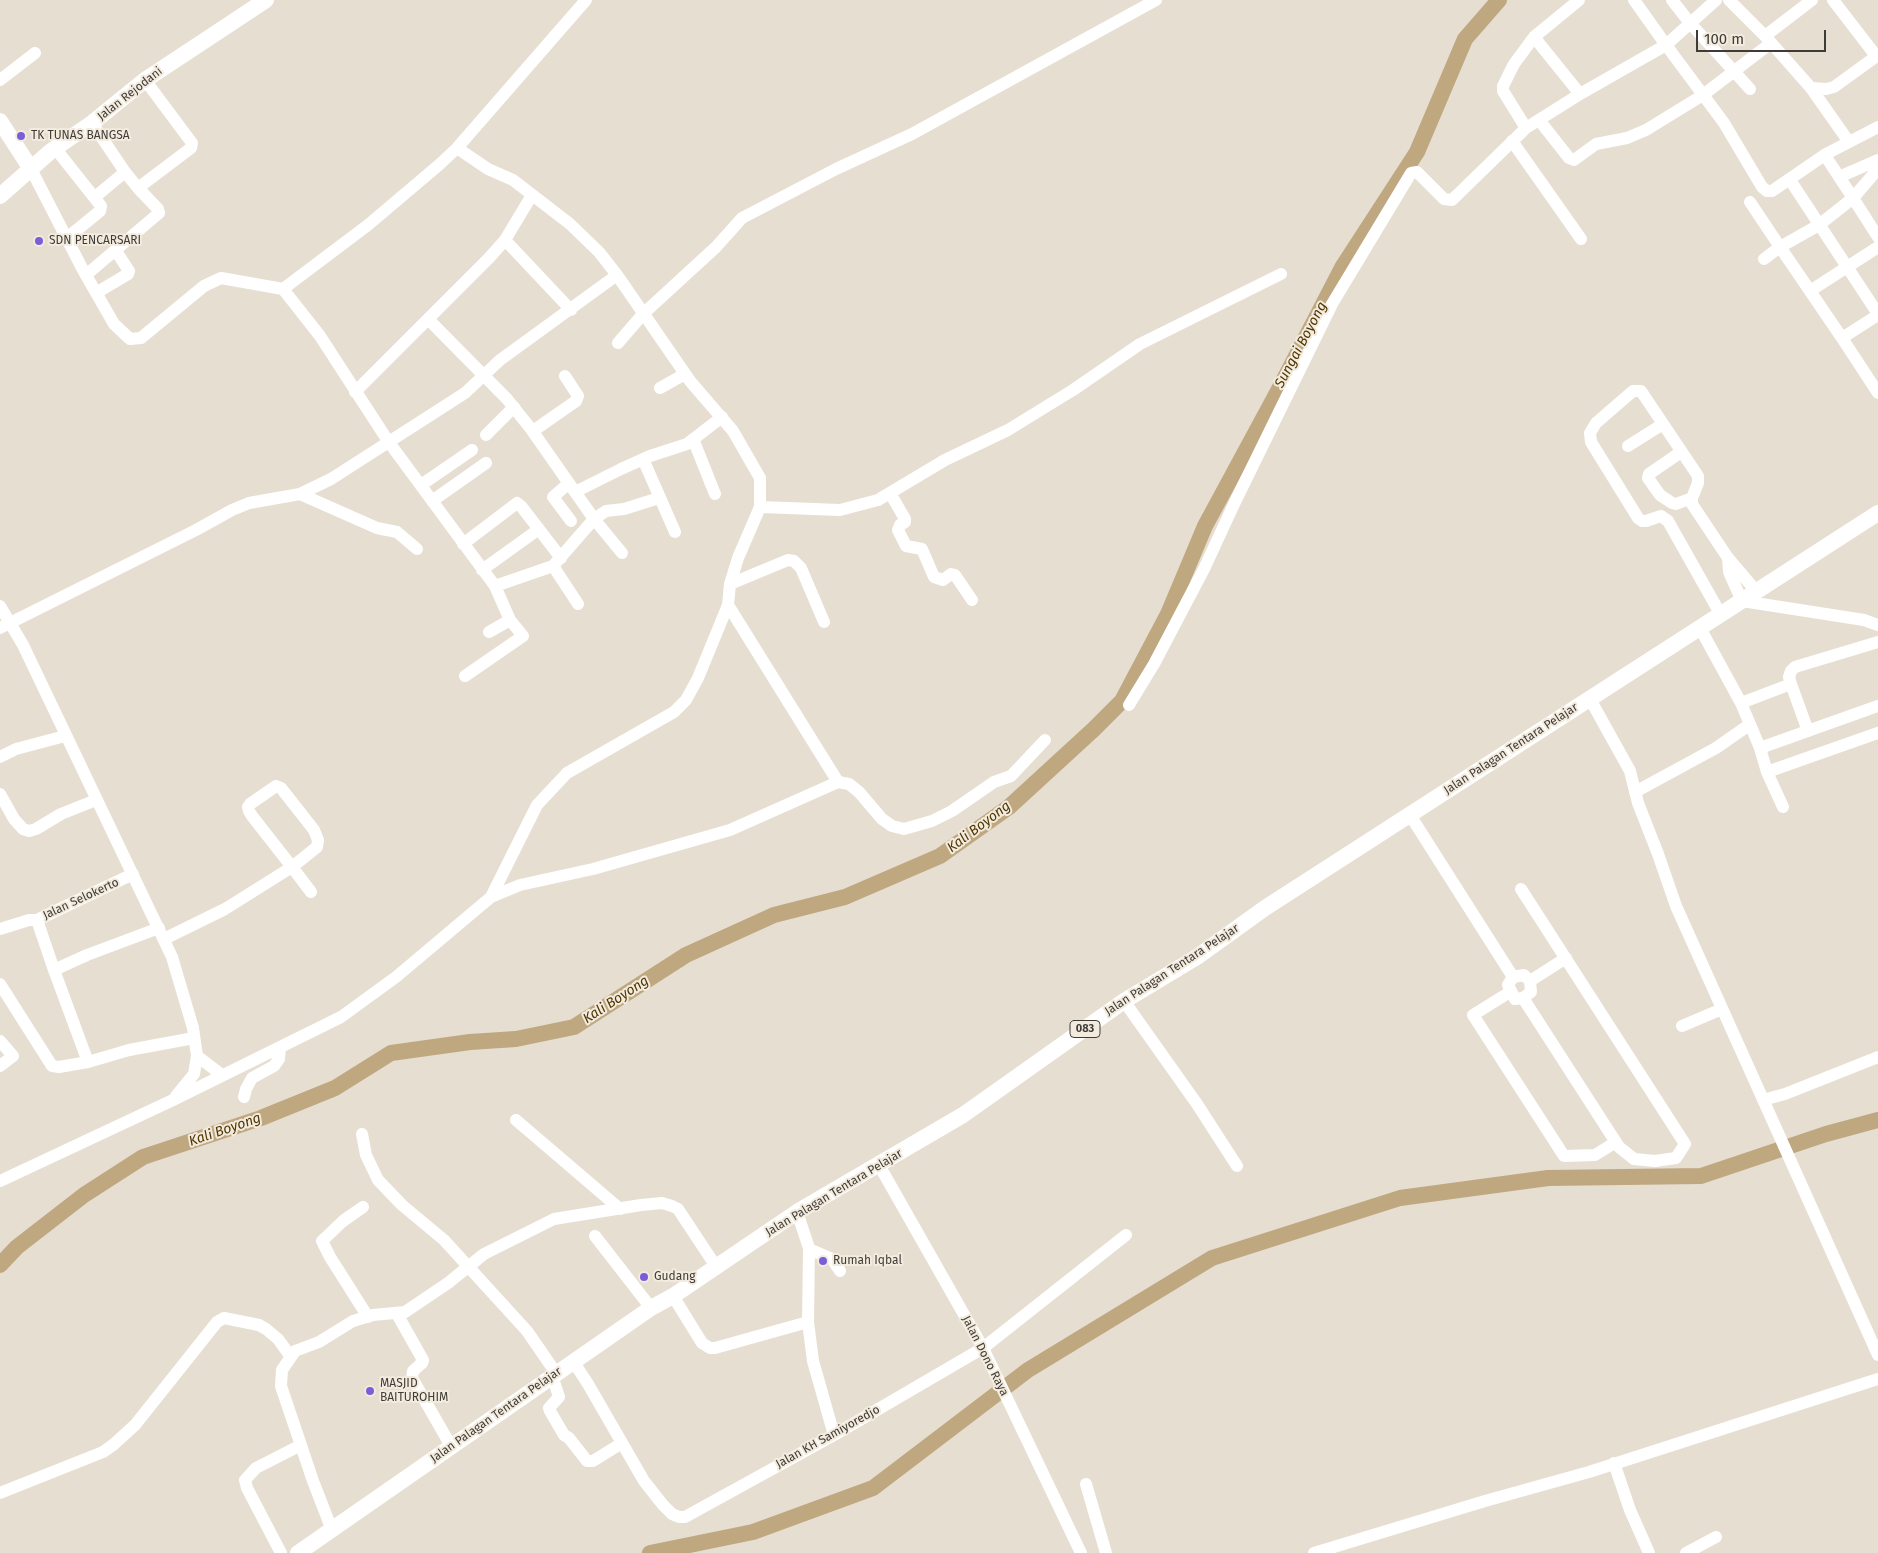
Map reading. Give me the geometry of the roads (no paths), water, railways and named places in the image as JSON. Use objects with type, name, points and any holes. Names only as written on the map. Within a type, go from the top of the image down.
[{"type":"main road","name":"Jalan Rejodani","points":[[0,196],[55,148],[92,123],[145,80],[266,0]]},
{"type":"main road","points":[[0,121],[31,169]]},
{"type":"main road","name":"Jalan Palagan Tentara Pelajar","points":[[298,1553],[651,1308],[717,1268],[798,1212],[963,1115],[1124,1001],[1197,957],[1265,908],[1721,616],[1756,591],[1878,513]]},
{"type":"street","points":[[283,289],[368,224],[457,148],[586,0]]},
{"type":"street","points":[[618,344],[643,314],[716,248],[742,218],[836,169],[912,134],[1156,0]]},
{"type":"street","points":[[1526,128],[1503,91],[1502,86],[1514,64],[1534,37],[1579,0]]},
{"type":"street","points":[[1634,0],[1736,140],[1758,182],[1767,191],[1772,191],[1826,154],[1878,127]]},
{"type":"street","points":[[1672,0],[1690,23],[1750,89]]},
{"type":"street","points":[[1129,705],[1154,664],[1204,569],[1332,304],[1411,173],[1417,172],[1444,199],[1452,200],[1526,128],[1666,44],[1716,0]]},
{"type":"street","points":[[1729,0],[1811,88],[1849,142]]},
{"type":"street","points":[[1539,120],[1569,158],[1574,160],[1596,144],[1627,138],[1646,130],[1703,95],[1734,72],[1812,0]]},
{"type":"street","points":[[1811,88],[1826,89],[1834,87],[1878,55],[1873,52],[1833,0]]},
{"type":"street","points":[[1534,37],[1580,94]]},
{"type":"street","points":[[0,80],[35,53]]},
{"type":"street","points":[[138,188],[191,148],[192,143],[145,80]]},
{"type":"street","points":[[86,275],[159,213],[158,209],[125,172],[92,123]]},
{"type":"street","points":[[1512,141],[1581,239]]},
{"type":"street","points":[[55,148],[101,206],[100,211],[67,238]]},
{"type":"street","points":[[457,148],[488,169],[513,180],[570,224],[600,252],[685,374],[733,431],[760,478],[760,507],[738,558],[730,584],[728,605],[698,678],[686,700],[674,712],[567,774],[537,805],[491,897]]},
{"type":"street","points":[[1828,160],[1878,237]]},
{"type":"street","points":[[1839,177],[1878,160]]},
{"type":"street","points":[[31,169],[86,275],[114,324],[130,339],[141,338],[204,286],[221,278],[283,289],[320,336],[388,441],[462,544],[495,586],[510,620],[523,636],[465,676]]},
{"type":"street","points":[[1764,259],[1818,225],[1853,198],[1878,169]]},
{"type":"street","points":[[95,197],[125,172]]},
{"type":"street","points":[[1792,183],[1878,314],[1842,338]]},
{"type":"street","points":[[356,392],[489,258],[505,240],[532,195]]},
{"type":"street","points":[[1750,202],[1878,393]]},
{"type":"street","points":[[505,240],[571,310]]},
{"type":"street","points":[[1810,291],[1878,247]]},
{"type":"street","points":[[96,293],[128,274],[128,268],[116,251]]},
{"type":"street","points":[[5,625],[249,503],[300,494],[331,479],[465,392],[500,360],[571,310],[617,274]]},
{"type":"street","points":[[760,507],[840,510],[878,500],[945,460],[1008,430],[1140,344],[1281,274]]},
{"type":"street","points":[[428,319],[485,375],[514,407],[533,431],[594,520],[622,553]]},
{"type":"street","points":[[660,388],[685,374]]},
{"type":"street","points":[[533,431],[576,402],[578,396],[566,376]]},
{"type":"street","points":[[1721,616],[1668,521],[1661,516],[1646,521],[1638,518],[1590,442],[1590,433],[1596,423],[1633,391],[1641,391],[1698,476],[1692,504],[1728,558],[1756,591]]},
{"type":"street","points":[[486,435],[514,407]]},
{"type":"street","points":[[571,521],[553,497],[644,459],[687,444],[722,417]]},
{"type":"street","points":[[1628,446],[1663,424]]},
{"type":"street","points":[[693,439],[715,494]]},
{"type":"street","points":[[421,485],[472,450]]},
{"type":"street","points":[[1681,452],[1649,474],[1648,478],[1660,495],[1672,503],[1692,498]]},
{"type":"street","points":[[644,459],[675,532]]},
{"type":"street","points":[[432,501],[486,463]]},
{"type":"street","points":[[890,493],[905,519],[905,522],[898,530],[906,546],[922,549],[934,578],[943,580],[951,574],[955,575],[972,600]]},
{"type":"street","points":[[300,494],[377,528],[397,532],[417,549]]},
{"type":"street","points":[[495,586],[557,562],[594,520],[606,511],[624,509],[659,498]]},
{"type":"street","points":[[462,544],[516,504],[521,506],[539,529],[578,604]]},
{"type":"street","points":[[482,570],[539,529]]},
{"type":"street","points":[[1728,558],[1729,572],[1742,601],[1864,620],[1878,625]]},
{"type":"street","points":[[730,584],[788,560],[794,560],[801,568],[824,622]]},
{"type":"street","points":[[728,605],[838,782]]},
{"type":"street","points":[[0,606],[5,625],[23,645],[172,957],[193,1028],[197,1056],[194,1074],[173,1100]]},
{"type":"street","points":[[489,632],[510,620]]},
{"type":"street","points":[[1700,628],[1741,703],[1760,748],[1767,772],[1783,807]]},
{"type":"street","points":[[1808,731],[1789,677],[1791,671],[1795,667],[1878,642]]},
{"type":"street","points":[[1741,703],[1791,684]]},
{"type":"street","points":[[1590,699],[1630,771],[1638,804],[1676,906],[1878,1356]]},
{"type":"street","points":[[1760,748],[1878,706]]},
{"type":"street","points":[[1635,792],[1716,748],[1749,725]]},
{"type":"street","points":[[1767,772],[1878,733]]},
{"type":"street","points":[[0,757],[24,746],[65,736]]},
{"type":"street","points":[[0,1180],[173,1100],[341,1017],[396,977],[491,897],[520,885],[593,869],[730,830],[838,782],[849,784],[859,792],[882,818],[892,826],[904,829],[932,821],[952,811],[994,782],[1011,776],[1045,740]]},
{"type":"street","points":[[54,970],[87,955],[161,934],[225,909],[292,867],[317,846],[318,840],[314,830],[281,788],[276,786],[248,807],[252,816],[292,867],[311,892]]},
{"type":"street","points":[[0,794],[14,819],[23,828],[29,830],[36,829],[61,814],[96,800]]},
{"type":"street","points":[[1410,815],[1513,977]]},
{"type":"street","name":"Jalan Selokerto","points":[[0,929],[29,920],[37,920],[133,874]]},
{"type":"street","points":[[1521,889],[1684,1144],[1676,1158],[1656,1161],[1634,1159],[1619,1147],[1523,998]]},
{"type":"street","points":[[37,920],[88,1062]]},
{"type":"street","points":[[1530,981],[1566,958]]},
{"type":"street","points":[[1524,975],[1530,981],[1531,992],[1523,998],[1515,999],[1508,985],[1513,977],[1524,975]]},
{"type":"street","points":[[2,991],[52,1066],[59,1067],[88,1062],[129,1050],[194,1038]]},
{"type":"street","points":[[1510,992],[1473,1015],[1564,1156],[1595,1155],[1616,1142]]},
{"type":"street","points":[[1124,1001],[1197,1104],[1237,1166]]},
{"type":"street","points":[[1682,1026],[1722,1009]]},
{"type":"street","points":[[0,1041],[14,1056],[0,1066]]},
{"type":"street","points":[[244,1097],[252,1078],[274,1066],[279,1059],[280,1047]]},
{"type":"street","points":[[197,1056],[222,1076]]},
{"type":"street","points":[[1763,1100],[1785,1094],[1878,1056]]},
{"type":"street","points":[[516,1120],[620,1209]]},
{"type":"street","points":[[362,1134],[366,1155],[378,1180],[402,1205],[444,1240],[527,1331],[554,1374],[559,1397],[549,1408],[564,1435],[569,1438],[587,1461],[594,1461],[622,1443]]},
{"type":"street","name":"Jalan Dono Raya","points":[[879,1164],[982,1348],[1081,1553]]},
{"type":"street","points":[[332,1530],[281,1386],[282,1370],[296,1351],[319,1342],[353,1321],[405,1312],[448,1283],[484,1254],[554,1219],[662,1203],[678,1209],[717,1268]]},
{"type":"street","points":[[362,1207],[343,1221],[322,1241],[368,1317]]},
{"type":"street","points":[[798,1212],[809,1249],[808,1322],[813,1361],[834,1435]]},
{"type":"street","name":"Jalan KH Samiyoredjo","points":[[573,1361],[644,1480],[663,1506],[672,1514],[685,1517],[834,1435],[982,1348],[1126,1235]]},
{"type":"street","points":[[595,1236],[651,1308]]},
{"type":"street","points":[[809,1249],[832,1259],[840,1271]]},
{"type":"street","points":[[673,1296],[702,1343],[710,1348],[808,1322]]},
{"type":"street","points":[[397,1314],[423,1360],[413,1371],[412,1378],[451,1446]]},
{"type":"street","points":[[0,1493],[103,1452],[113,1445],[135,1425],[217,1322],[224,1318],[259,1325],[266,1329],[278,1338],[291,1357]]},
{"type":"street","points":[[1314,1553],[1337,1550],[1878,1379]]},
{"type":"street","points":[[281,1553],[247,1488],[245,1480],[256,1468],[301,1445]]},
{"type":"street","points":[[1614,1463],[1630,1510],[1649,1553]]},
{"type":"street","points":[[1086,1484],[1106,1553]]},
{"type":"street","points":[[1686,1553],[1716,1538]]},
{"type":"waterway","name":"Kali Boyong","points":[[0,1265],[17,1247],[84,1195],[143,1157],[261,1118],[335,1088],[391,1053],[470,1042],[516,1039],[574,1027],[686,955],[774,915],[845,897],[940,856],[1009,807],[1122,701],[1168,614],[1205,526],[1343,266],[1417,152],[1465,39],[1499,0]]},
{"type":"waterway","points":[[650,1553],[753,1532],[873,1488],[1028,1370],[1212,1258],[1400,1198],[1548,1178],[1701,1176],[1826,1134],[1878,1120]]},
{"type":"place","name":"TK TUNAS BANGSA","points":[[21,136]]},
{"type":"place","name":"SDN PENCARSARI","points":[[39,241]]},
{"type":"place","name":"Rumah Iqbal","points":[[823,1261]]},
{"type":"place","name":"Gudang","points":[[644,1277]]},
{"type":"place","name":"MASJID BAITUROHIM","points":[[370,1391]]},
{"type":"water label","name":"Sungai Boyong","points":[[1301,345]]}]
